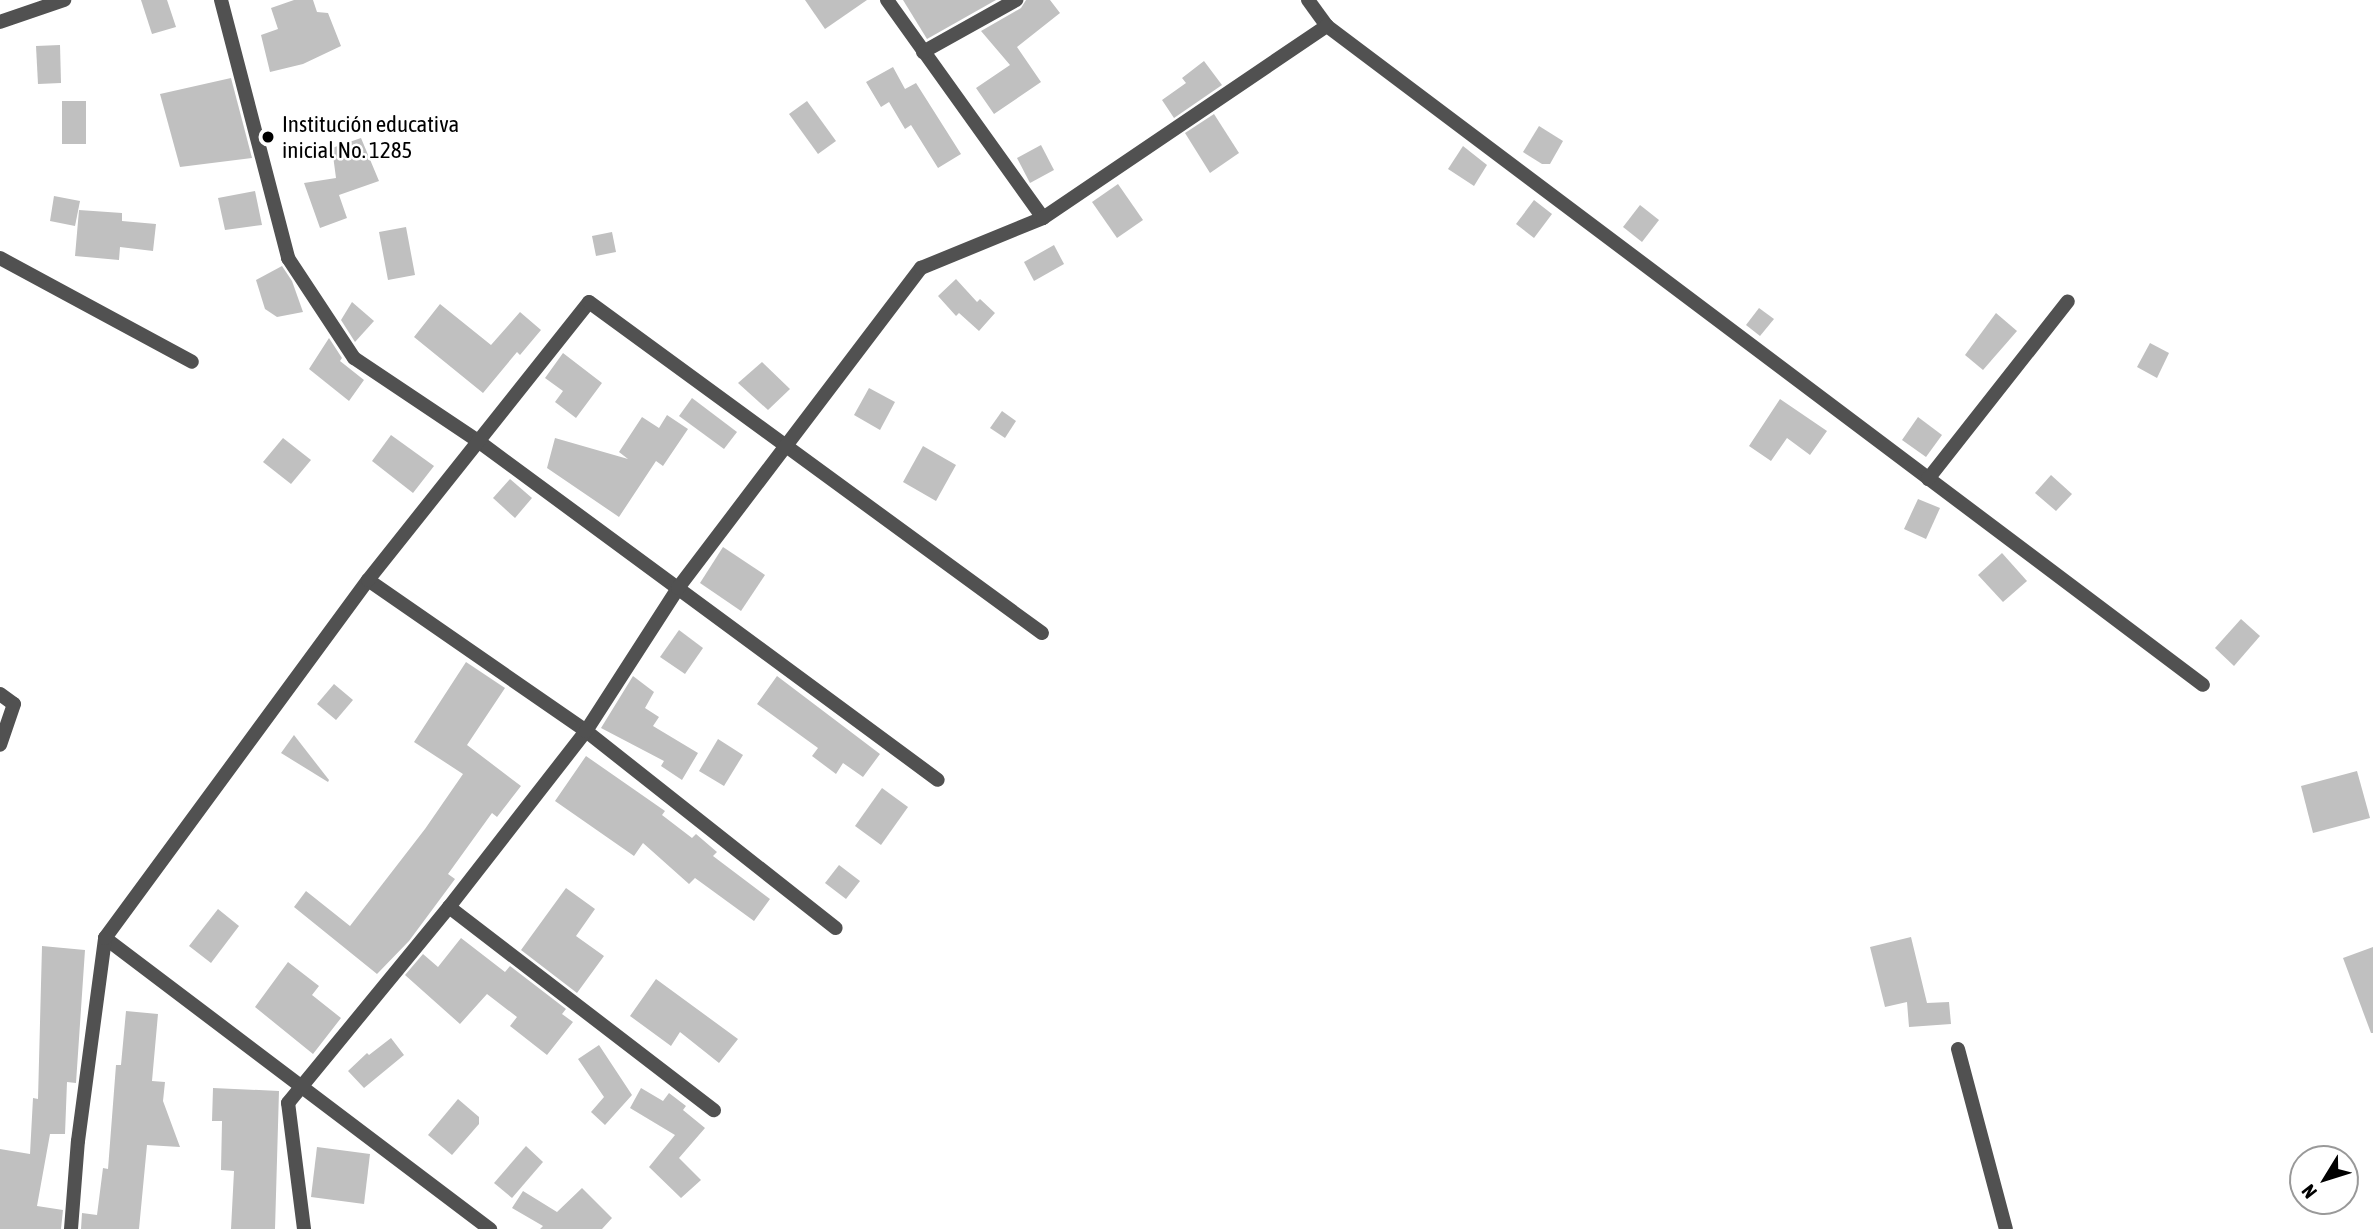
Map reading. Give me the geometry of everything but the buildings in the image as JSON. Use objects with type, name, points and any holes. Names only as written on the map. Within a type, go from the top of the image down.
[{"type":"street","points":[[0,22],[64,0]]},
{"type":"street","points":[[221,0],[288,258],[354,358],[478,441],[938,780]]},
{"type":"street","points":[[887,0],[1043,218]]},
{"type":"street","points":[[923,52],[1016,0]]},
{"type":"street","points":[[1308,0],[1327,26],[2203,685]]},
{"type":"street","points":[[304,1229],[288,1103],[449,907],[586,731],[678,588],[921,268],[1043,218],[1327,26]]},
{"type":"street","points":[[0,258],[192,362]]},
{"type":"street","points":[[1928,479],[2068,301]]},
{"type":"street","points":[[71,1229],[78,1141],[105,938],[368,580],[589,302],[1042,633]]},
{"type":"street","points":[[368,580],[586,731],[835,928]]},
{"type":"street","points":[[0,694],[13,704],[0,745]]},
{"type":"street","points":[[449,907],[714,1110]]},
{"type":"street","points":[[105,938],[490,1229]]},
{"type":"street","points":[[1958,1049],[2006,1229]]},
{"type":"place","name":"Institución educativa inicial No. 1285","points":[[268,137]]}]
